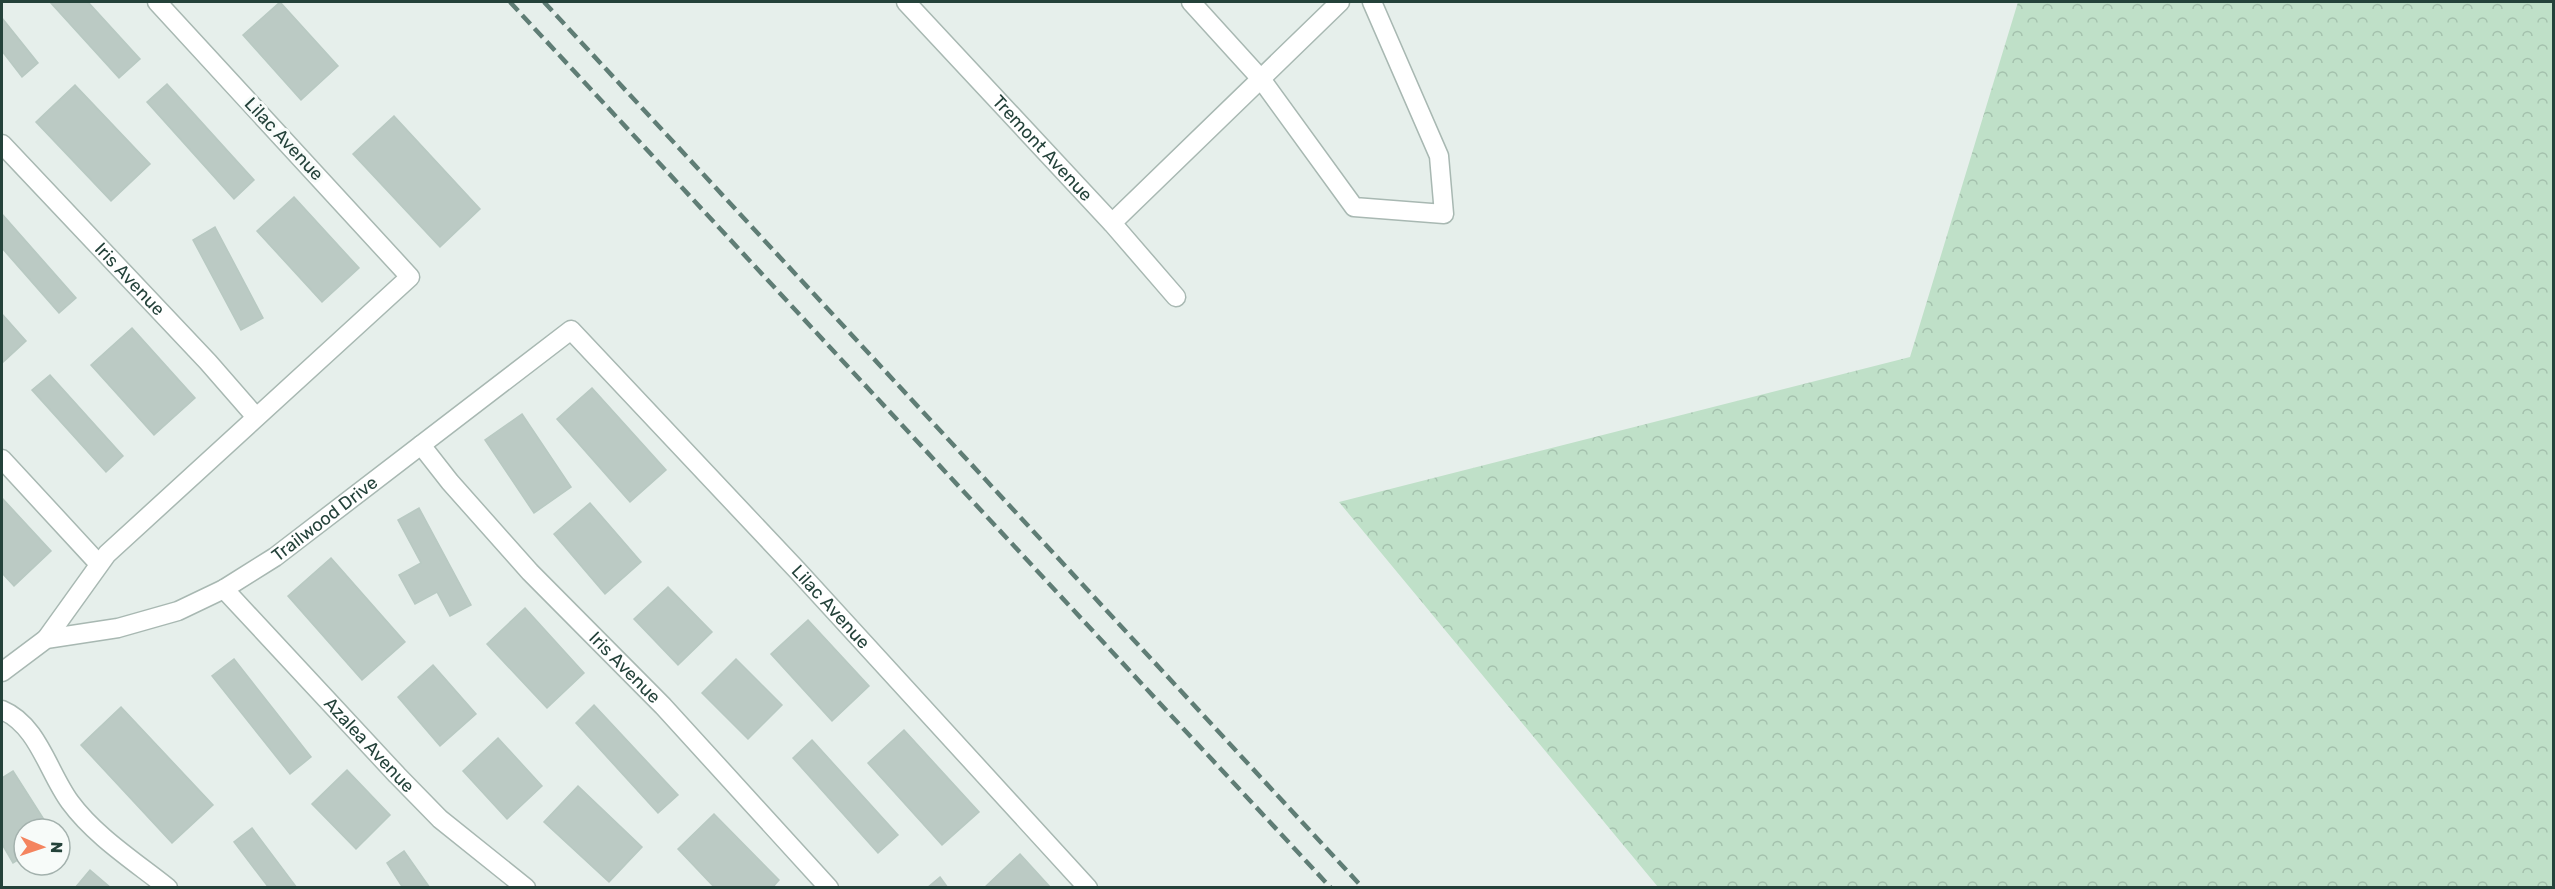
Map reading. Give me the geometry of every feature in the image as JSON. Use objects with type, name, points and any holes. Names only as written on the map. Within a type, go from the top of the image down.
[{"type":"street","name":"Lilac Avenue","points":[[157,2],[410,277]]},
{"type":"street","name":"Tremont Avenue","points":[[906,2],[1112,223],[1176,297]]},
{"type":"street","points":[[1191,2],[1261,79],[1354,207],[1444,214],[1439,156],[1372,2]]},
{"type":"street","points":[[1112,223],[1337,3]]},
{"type":"street","name":"Iris Avenue","points":[[2,144],[208,362],[256,417]]},
{"type":"street","name":"Trailwood Drive","points":[[2,672],[46,639],[107,554],[410,277]]},
{"type":"street","name":"Lilac Avenue","points":[[571,330],[797,570],[1088,888]]},
{"type":"street","name":"Trailwood Drive","points":[[46,639],[118,628],[178,611],[224,589],[275,557],[571,330]]},
{"type":"street","name":"Iris Avenue","points":[[421,445],[450,482],[530,572],[663,706],[829,888]]},
{"type":"street","points":[[2,459],[99,564]]},
{"type":"street","name":"Azalea Avenue","points":[[224,589],[433,812],[526,888]]},
{"type":"street","points":[[2,710],[10,714],[33,737],[70,802],[103,837],[168,888]]},
{"type":"green space","points":[[2018,2],[2553,2],[2553,887],[1658,887],[1339,502],[1910,357]]},
{"type":"building","points":[[50,2],[88,2],[140,59],[119,78]]},
{"type":"building","points":[[280,2],[338,66],[301,100],[243,35]]},
{"type":"building","points":[[2,18],[38,63],[22,77],[2,51]]},
{"type":"building","points":[[167,84],[254,180],[234,199],[147,102]]},
{"type":"building","points":[[75,85],[150,164],[111,201],[36,122]]},
{"type":"building","points":[[394,116],[480,209],[440,247],[353,154]]},
{"type":"building","points":[[294,197],[359,268],[322,302],[257,231]]},
{"type":"building","points":[[2,214],[76,298],[59,313],[2,248]]},
{"type":"building","points":[[215,227],[263,318],[241,330],[193,240]]},
{"type":"building","points":[[2,314],[26,341],[2,363]]},
{"type":"building","points":[[132,328],[195,398],[154,435],[91,365]]},
{"type":"building","points":[[50,375],[123,456],[106,472],[32,390]]},
{"type":"building","points":[[592,388],[666,470],[630,502],[557,419]]},
{"type":"building","points":[[522,414],[571,487],[534,513],[485,440]]},
{"type":"building","points":[[2,498],[51,551],[14,586],[2,573]]},
{"type":"building","points":[[590,503],[641,562],[605,594],[554,534]]},
{"type":"building","points":[[419,508],[471,605],[450,616],[437,592],[415,604],[399,575],[421,563],[398,520]]},
{"type":"building","points":[[331,558],[405,642],[362,680],[288,596]]},
{"type":"building","points":[[668,587],[712,632],[678,665],[634,619]]},
{"type":"building","points":[[525,608],[584,673],[547,708],[487,644]]},
{"type":"building","points":[[808,620],[869,686],[832,721],[771,654]]},
{"type":"building","points":[[234,659],[311,757],[290,774],[212,676]]},
{"type":"building","points":[[736,659],[782,705],[748,739],[702,693]]},
{"type":"building","points":[[433,665],[476,714],[440,746],[398,697]]},
{"type":"building","points":[[594,705],[678,795],[658,813],[576,723]]},
{"type":"building","points":[[121,707],[213,805],[172,843],[81,745]]},
{"type":"building","points":[[904,730],[979,812],[942,845],[868,763]]},
{"type":"building","points":[[498,738],[542,786],[507,819],[463,771]]},
{"type":"building","points":[[812,740],[898,835],[878,853],[793,758]]},
{"type":"building","points":[[347,770],[390,815],[356,849],[312,804]]},
{"type":"building","points":[[13,771],[42,817],[12,817],[12,861],[2,844],[2,778]]},
{"type":"building","points":[[578,786],[642,847],[609,882],[544,822]]},
{"type":"building","points":[[714,814],[779,880],[772,888],[715,888],[678,849]]},
{"type":"building","points":[[252,828],[297,888],[269,888],[234,842]]},
{"type":"building","points":[[404,851],[430,888],[403,888],[387,863]]},
{"type":"building","points":[[1020,854],[1051,888],[985,888],[985,887]]},
{"type":"building","points":[[90,870],[111,888],[75,888]]},
{"type":"building","points":[[940,877],[948,888],[927,888]]},
{"type":"railway","points":[[510,2],[1331,888]]},
{"type":"railway","points":[[544,2],[1363,888]]}]
